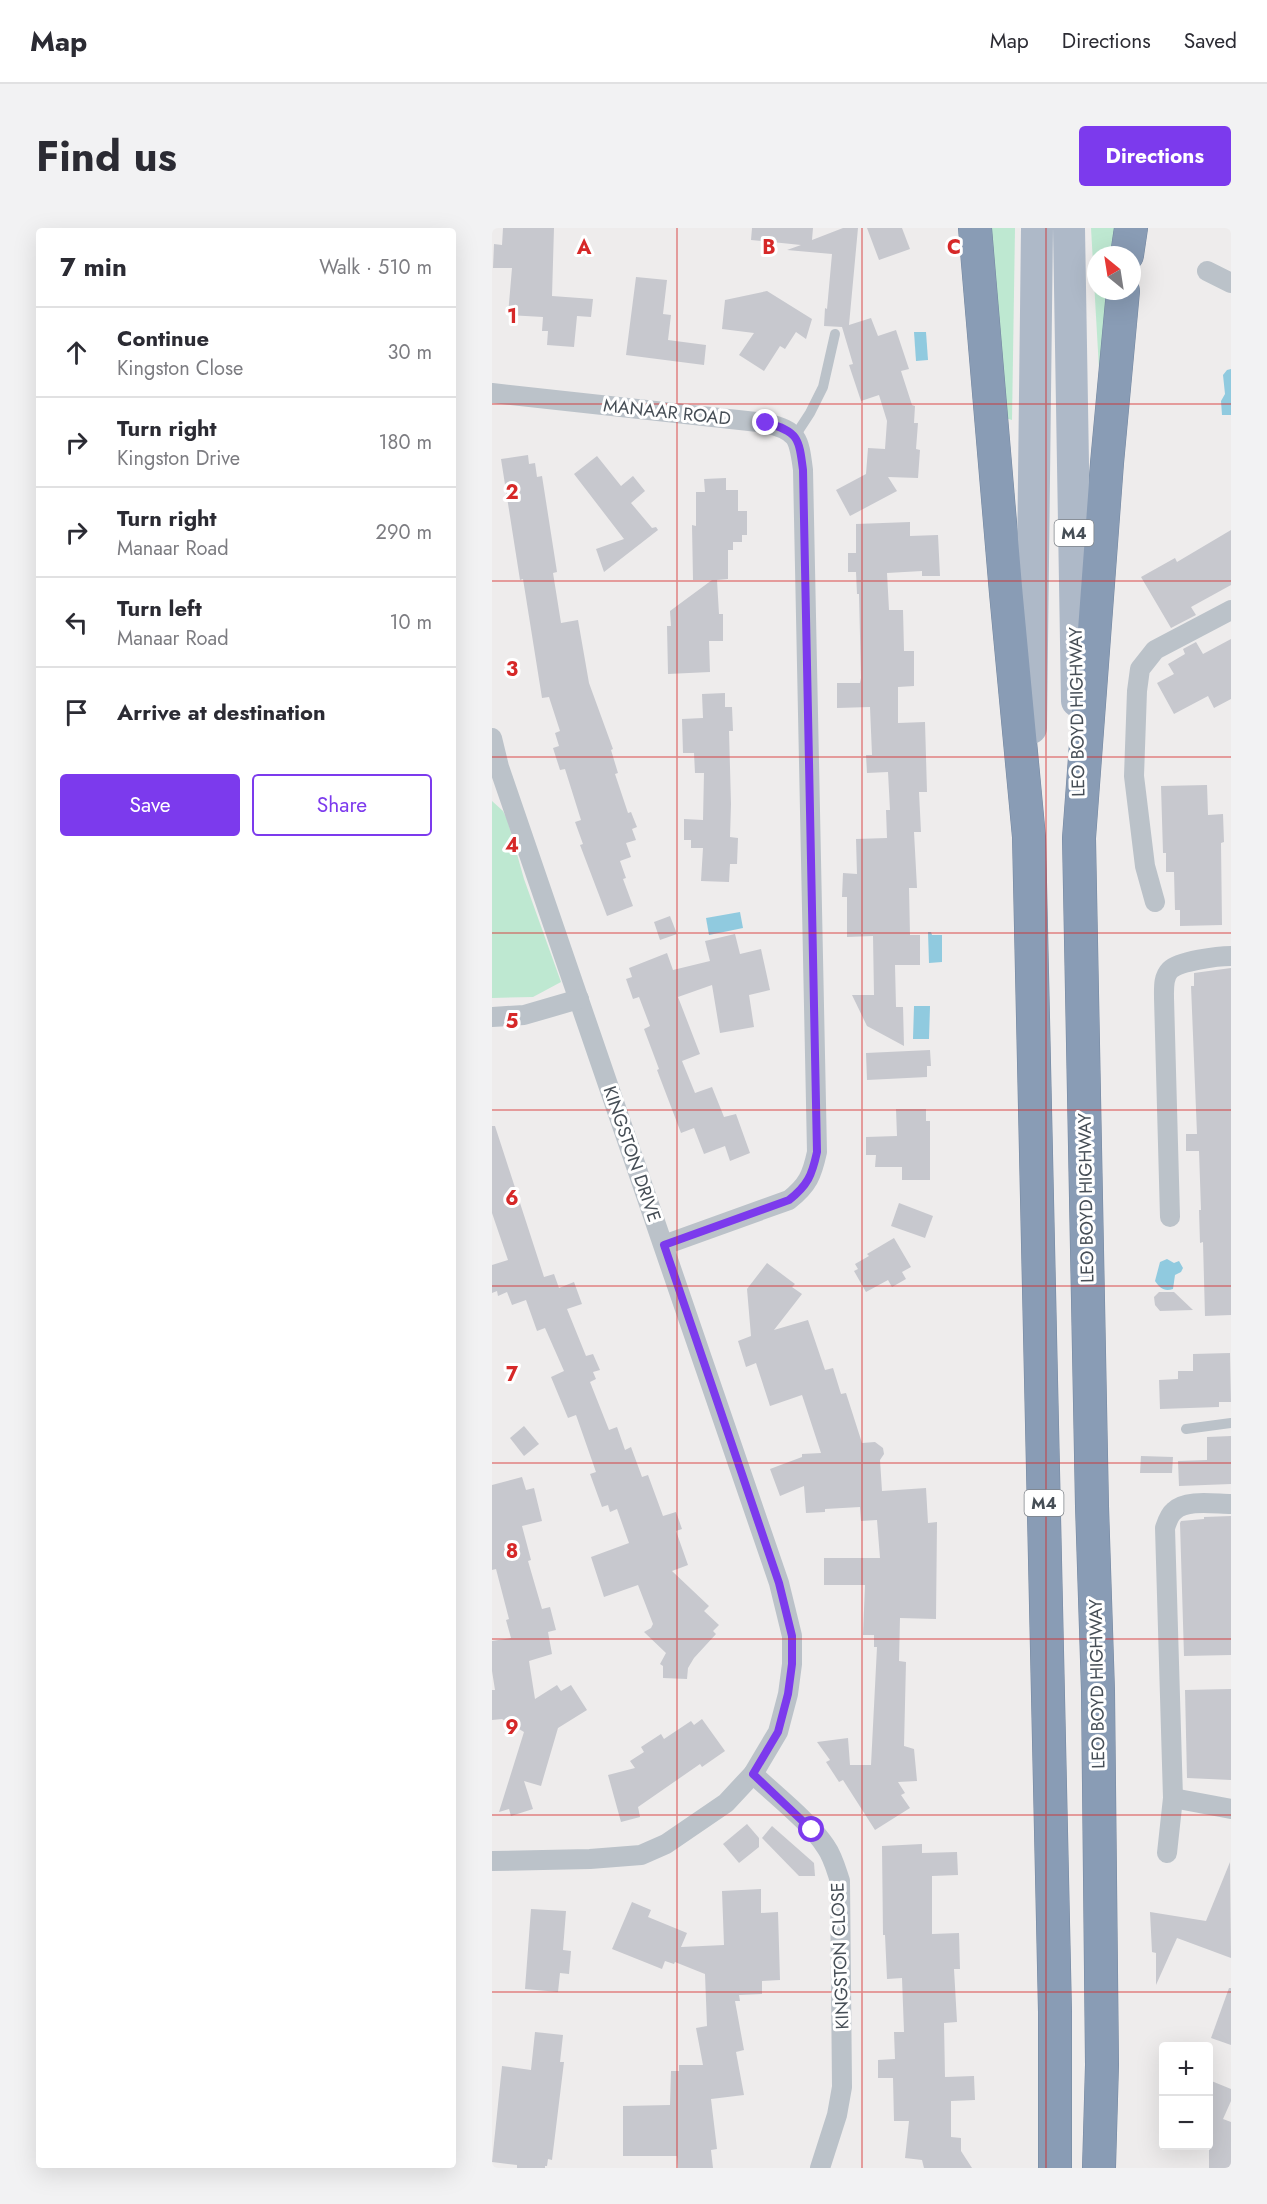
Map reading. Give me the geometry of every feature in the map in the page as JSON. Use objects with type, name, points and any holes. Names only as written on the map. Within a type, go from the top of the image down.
[{"type":"highway","points":[[975,228],[1029,837]]},
{"type":"highway","points":[[1128,246],[1131,228]]},
{"type":"highway","points":[[1079,838],[1107,463],[1122,300]]},
{"type":"highway","name":"M4","points":[[1029,837],[1054,2012],[1055,2168]]},
{"type":"highway","name":"LEO BOYD HIGHWAY","points":[[1079,838],[1098,1691],[1102,2053],[1099,2168]]},
{"type":"highway","points":[[1098,1691],[1118,1889],[1119,2168]]},
{"type":"highway","points":[[1041,2168],[1054,2012]]},
{"type":"main road","name":"M4","points":[[1029,837],[1038,228]]},
{"type":"main road","name":"LEO BOYD HIGHWAY","points":[[1069,228],[1079,838]]},
{"type":"street","points":[[1207,271],[1231,283]]},
{"type":"street","name":"MANAAR ROAD","points":[[492,393],[766,423],[785,428],[795,436]]},
{"type":"street","points":[[664,1245],[789,1200],[803,1189],[813,1173],[817,1152],[803,470],[800,447],[795,436]]},
{"type":"street","points":[[1155,903],[1145,866],[1134,777],[1140,669],[1155,650],[1231,610]]},
{"type":"street","name":"KINGSTON DRIVE","points":[[492,738],[495,767],[579,999],[664,1245],[779,1583],[792,1636],[792,1664],[788,1694],[778,1732],[753,1774],[726,1803],[705,1819],[666,1844],[641,1855],[590,1859],[492,1861]]},
{"type":"street","points":[[1170,1217],[1164,998],[1166,976],[1179,964],[1231,956]]},
{"type":"street","points":[[492,1017],[524,1015],[579,999]]},
{"type":"street","points":[[1167,1853],[1173,1798],[1165,1528],[1174,1509],[1185,1505],[1231,1504]]},
{"type":"street","name":"KINGSTON CLOSE","points":[[753,1774],[812,1830],[833,1860],[840,1881],[842,2087],[837,2115],[820,2168]]},
{"type":"street","points":[[1173,1798],[1231,1809]]},
{"type":"lane","points":[[795,436],[823,387],[835,334]]},
{"type":"lane","points":[[1186,1429],[1231,1423]]},
{"type":"green space","points":[[988,228],[1015,228],[1012,420],[1005,418]]},
{"type":"green space","points":[[1091,228],[1116,228],[1114,246],[1092,246]]},
{"type":"green space","points":[[1095,300],[1107,300],[1099,369]]},
{"type":"green space","points":[[492,801],[503,811],[507,819],[524,879],[561,982],[533,997],[492,998]]},
{"type":"water","points":[[914,332],[926,332],[928,360],[916,361]]},
{"type":"water","points":[[1231,369],[1231,415],[1222,415],[1221,401],[1225,394],[1223,375]]},
{"type":"water","points":[[740,912],[743,928],[709,935],[706,918]]},
{"type":"water","points":[[928,932],[932,935],[942,935],[942,962],[929,963]]},
{"type":"water","points":[[914,1006],[930,1006],[929,1039],[913,1039]]},
{"type":"water","points":[[1167,1259],[1174,1263],[1179,1261],[1183,1268],[1175,1275],[1173,1289],[1165,1290],[1155,1281],[1160,1262]]},
{"type":"building","points":[[503,228],[554,228],[552,296],[593,299],[591,317],[577,316],[574,347],[547,345],[548,331],[542,331],[543,317],[508,315],[512,268],[493,268],[494,244],[502,245]]},
{"type":"building","points":[[752,228],[813,228],[812,240],[843,228],[858,228],[849,325],[871,318],[878,336],[896,330],[909,369],[901,371],[912,405],[915,406],[914,423],[918,423],[916,449],[920,450],[918,478],[888,477],[897,491],[850,516],[836,490],[866,474],[868,448],[885,449],[887,421],[879,395],[861,401],[849,365],[853,364],[842,327],[824,326],[832,254],[787,250],[801,245],[751,240]]},
{"type":"building","points":[[867,228],[902,228],[910,249],[879,260]]},
{"type":"building","points":[[636,277],[667,280],[663,314],[671,315],[668,340],[706,345],[704,365],[626,355]]},
{"type":"building","points":[[767,291],[812,319],[806,339],[796,332],[785,349],[780,346],[764,371],[739,355],[754,333],[722,329],[725,300]]},
{"type":"building","points":[[528,455],[529,464],[535,463],[537,477],[542,476],[557,572],[553,573],[561,623],[578,620],[589,683],[613,749],[611,750],[618,773],[615,774],[628,813],[631,812],[637,827],[632,829],[636,840],[626,843],[631,857],[620,861],[626,878],[623,879],[633,906],[607,916],[580,845],[583,844],[575,822],[581,820],[565,769],[560,770],[553,748],[559,746],[555,733],[560,731],[549,697],[542,698],[523,579],[520,580],[501,459]]},
{"type":"building","points":[[597,456],[621,486],[633,476],[645,491],[631,503],[652,528],[656,527],[658,530],[604,572],[596,549],[624,539],[574,474]]},
{"type":"building","points":[[726,478],[726,490],[738,490],[738,511],[747,511],[747,535],[742,535],[742,542],[733,542],[733,550],[728,550],[728,579],[717,580],[719,614],[723,614],[723,641],[709,641],[710,672],[668,674],[667,626],[671,626],[670,611],[712,580],[693,580],[692,525],[696,526],[696,492],[705,492],[704,479]]},
{"type":"building","points":[[910,522],[910,536],[938,535],[940,576],[922,576],[922,571],[887,573],[889,610],[903,610],[904,651],[914,651],[914,686],[898,687],[898,723],[925,722],[927,792],[919,792],[921,832],[914,832],[917,888],[909,888],[910,935],[920,935],[920,965],[895,965],[896,1007],[903,1007],[904,1046],[867,1026],[852,995],[874,995],[873,936],[847,937],[847,897],[842,897],[843,873],[857,874],[856,839],[887,838],[886,810],[890,810],[888,772],[867,773],[866,755],[872,755],[870,707],[837,708],[837,683],[860,683],[861,678],[859,594],[857,594],[856,572],[848,572],[848,553],[856,553],[856,524]]},
{"type":"building","points":[[1231,530],[1231,585],[1191,607],[1196,615],[1171,628],[1141,577],[1175,558],[1177,562]]},
{"type":"building","points":[[1231,639],[1231,699],[1214,708],[1208,696],[1174,714],[1157,683],[1174,674],[1168,664],[1185,654],[1183,649],[1196,642],[1203,654]]},
{"type":"building","points":[[725,693],[725,707],[732,707],[733,731],[729,731],[730,837],[738,838],[737,864],[730,864],[729,882],[701,881],[703,848],[691,848],[691,840],[684,840],[684,819],[703,820],[704,773],[695,773],[694,753],[683,753],[682,719],[703,718],[702,694]]},
{"type":"building","points":[[1207,785],[1208,815],[1223,814],[1222,925],[1180,926],[1180,910],[1175,910],[1174,872],[1166,872],[1166,853],[1163,853],[1161,786]]},
{"type":"building","points":[[670,916],[677,934],[660,940],[654,922]]},
{"type":"building","points":[[735,934],[740,954],[761,949],[770,990],[749,995],[754,1027],[720,1033],[712,985],[678,997],[700,1054],[682,1061],[695,1093],[712,1087],[724,1117],[736,1114],[750,1153],[730,1161],[725,1146],[704,1154],[694,1128],[681,1133],[644,1029],[650,1026],[639,997],[633,999],[626,979],[632,977],[629,968],[667,953],[673,970],[710,961],[705,941]]},
{"type":"building","points":[[1231,968],[1231,1315],[1205,1316],[1203,1242],[1200,1243],[1199,1151],[1186,1151],[1186,1134],[1197,1134],[1191,986],[1194,986],[1194,973]]},
{"type":"building","points":[[930,1050],[931,1066],[927,1066],[927,1077],[867,1080],[866,1053]]},
{"type":"building","points":[[896,1109],[926,1109],[926,1121],[930,1121],[930,1180],[902,1180],[902,1167],[875,1167],[876,1155],[866,1155],[866,1137],[897,1136]]},
{"type":"building","points":[[492,1126],[495,1126],[544,1277],[554,1274],[559,1288],[574,1282],[582,1304],[567,1309],[586,1356],[593,1354],[600,1370],[593,1372],[596,1379],[590,1382],[609,1430],[617,1427],[625,1450],[631,1447],[642,1477],[648,1475],[663,1516],[676,1512],[682,1529],[676,1531],[688,1565],[672,1571],[709,1606],[704,1611],[719,1625],[713,1631],[716,1634],[688,1668],[687,1679],[663,1678],[663,1666],[660,1664],[666,1653],[644,1632],[653,1624],[638,1585],[604,1597],[591,1557],[629,1543],[617,1509],[610,1512],[608,1505],[602,1507],[590,1474],[596,1472],[576,1415],[568,1418],[551,1377],[564,1371],[545,1328],[537,1331],[526,1300],[512,1305],[507,1292],[498,1296],[497,1291],[492,1293],[492,1265],[508,1260],[492,1213]]},
{"type":"building","points":[[899,1203],[933,1216],[925,1238],[891,1226]]},
{"type":"building","points":[[894,1238],[911,1267],[902,1272],[906,1279],[892,1287],[888,1280],[866,1292],[854,1271],[858,1269],[855,1264]]},
{"type":"building","points":[[767,1263],[795,1284],[792,1287],[802,1294],[774,1330],[808,1320],[825,1370],[833,1368],[841,1394],[846,1393],[862,1443],[875,1442],[883,1448],[884,1454],[880,1460],[882,1491],[926,1488],[928,1523],[937,1522],[936,1619],[900,1618],[899,1661],[906,1662],[904,1746],[914,1749],[917,1781],[898,1782],[905,1793],[901,1795],[910,1808],[875,1830],[843,1780],[839,1782],[826,1762],[830,1760],[817,1742],[848,1738],[850,1765],[871,1765],[877,1647],[874,1647],[874,1635],[863,1635],[865,1585],[824,1585],[824,1558],[880,1558],[877,1520],[861,1521],[860,1507],[825,1509],[825,1512],[806,1513],[804,1486],[780,1496],[770,1469],[802,1457],[802,1454],[821,1453],[802,1395],[770,1406],[756,1363],[746,1367],[738,1341],[751,1336],[747,1289]]},
{"type":"building","points":[[1159,1292],[1174,1292],[1193,1310],[1160,1311],[1155,1305],[1154,1297]]},
{"type":"building","points":[[1230,1353],[1231,1402],[1219,1402],[1219,1407],[1160,1409],[1159,1380],[1178,1379],[1178,1371],[1193,1371],[1193,1354]]},
{"type":"building","points":[[524,1426],[539,1444],[524,1456],[510,1438]]},
{"type":"building","points":[[1231,1436],[1231,1484],[1179,1486],[1178,1461],[1207,1460],[1207,1437]]},
{"type":"building","points":[[1141,1456],[1173,1457],[1172,1473],[1140,1473]]},
{"type":"building","points":[[522,1477],[526,1490],[534,1488],[542,1521],[522,1526],[531,1560],[528,1561],[542,1609],[550,1607],[556,1630],[548,1632],[552,1654],[529,1661],[535,1699],[557,1685],[561,1691],[571,1685],[587,1710],[558,1728],[541,1786],[524,1781],[533,1809],[511,1816],[509,1809],[499,1812],[524,1732],[502,1719],[492,1720],[492,1690],[495,1690],[492,1671],[492,1641],[511,1638],[506,1620],[509,1619],[496,1569],[492,1570],[492,1485]]},
{"type":"building","points":[[1231,1516],[1231,1655],[1184,1656],[1180,1523],[1181,1521],[1204,1519],[1204,1517]]},
{"type":"building","points":[[1231,1689],[1231,1780],[1187,1778],[1185,1690]]},
{"type":"building","points":[[702,1719],[725,1751],[702,1767],[700,1764],[638,1807],[640,1817],[621,1822],[608,1775],[635,1768],[630,1761],[644,1752],[641,1747],[661,1734],[664,1739],[691,1721],[694,1725]]},
{"type":"building","points":[[747,1824],[759,1838],[759,1847],[739,1863],[723,1844]]},
{"type":"building","points":[[772,1826],[814,1863],[815,1876],[799,1876],[762,1838]]},
{"type":"building","points":[[922,1844],[922,1853],[957,1852],[958,1875],[932,1876],[932,1934],[959,1933],[960,1969],[954,1969],[957,2022],[944,2023],[945,2077],[974,2076],[975,2100],[951,2101],[951,2137],[961,2138],[961,2151],[972,2168],[924,2168],[922,2160],[905,2158],[909,2121],[894,2121],[893,2078],[878,2078],[878,2060],[895,2059],[894,2032],[904,2032],[902,1978],[887,1979],[885,1935],[883,1935],[882,1846]]},
{"type":"building","points":[[1230,1862],[1231,1958],[1177,1938],[1156,1985],[1156,1953],[1152,1952],[1150,1912],[1206,1921]]},
{"type":"building","points":[[761,1889],[761,1913],[778,1912],[780,1980],[762,1981],[762,1994],[739,1995],[740,2001],[735,2001],[744,2050],[736,2052],[744,2095],[711,2099],[717,2149],[711,2150],[713,2168],[678,2168],[677,2156],[623,2156],[623,2106],[670,2105],[671,2071],[679,2071],[679,2065],[703,2065],[696,2028],[707,2026],[705,1974],[675,1962],[674,1964],[665,1961],[662,1969],[612,1949],[632,1902],[651,1910],[648,1917],[687,1933],[681,1947],[724,1945],[722,1891]]},
{"type":"building","points":[[531,1909],[566,1911],[563,1950],[571,1951],[569,1974],[560,1973],[558,1992],[525,1989]]},
{"type":"building","points":[[1229,1988],[1231,1988],[1231,2045],[1211,2038]]},
{"type":"building","points":[[535,2032],[563,2035],[560,2062],[564,2062],[552,2160],[548,2159],[545,2168],[517,2168],[517,2165],[492,2162],[502,2066],[531,2070]]},
{"type":"building","points":[[1213,2082],[1231,2089],[1231,2101],[1223,2119],[1231,2122],[1231,2168],[1209,2168],[1209,2150],[1213,2150]]},
{"type":"route","points":[[766,423],[785,428],[795,436],[800,447],[803,470],[817,1152],[813,1173],[803,1189],[789,1200],[664,1245],[779,1583],[792,1636],[792,1664],[788,1694],[778,1732],[753,1774],[812,1830]]}]
